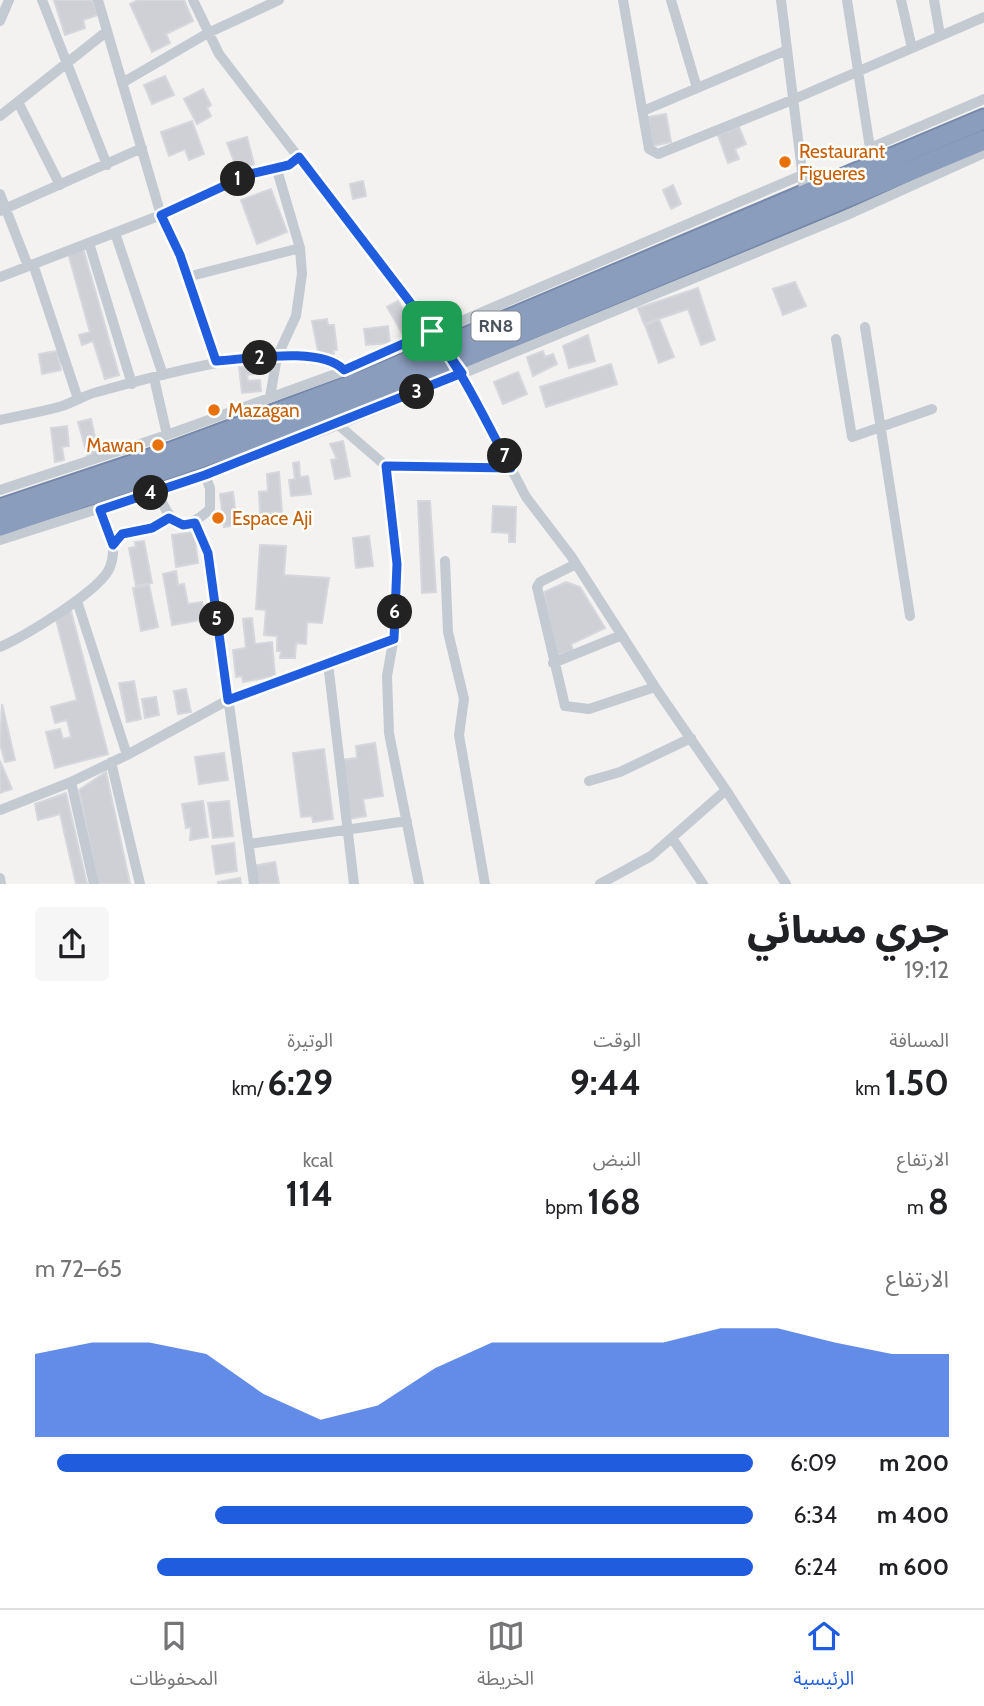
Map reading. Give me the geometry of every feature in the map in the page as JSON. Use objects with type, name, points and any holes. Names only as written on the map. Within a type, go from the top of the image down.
[{"type":"highway","name":"RN8","points":[[0,526],[332,420],[805,195],[872,157],[984,119]]},
{"type":"highway","name":"RN8","points":[[0,509],[274,415],[454,361],[984,140]]},
{"type":"street","points":[[0,21],[9,0]]},
{"type":"street","points":[[42,0],[107,165]]},
{"type":"street","points":[[98,0],[161,215],[187,276],[216,361]]},
{"type":"street","points":[[193,0],[219,54],[454,361],[526,497],[576,564],[786,884]]},
{"type":"street","points":[[122,83],[208,33],[279,0]]},
{"type":"street","points":[[623,0],[649,149],[663,154],[984,17]]},
{"type":"street","points":[[671,0],[698,88]]},
{"type":"street","points":[[781,0],[805,195]]},
{"type":"street","points":[[847,0],[872,157],[984,99]]},
{"type":"street","points":[[901,0],[912,48]]},
{"type":"street","points":[[934,0],[940,35]]},
{"type":"street","points":[[0,116],[106,32]]},
{"type":"street","points":[[643,111],[787,50]]},
{"type":"street","points":[[18,102],[60,185]]},
{"type":"street","points":[[3,209],[142,148]]},
{"type":"street","points":[[454,361],[845,216],[984,153]]},
{"type":"street","points":[[0,277],[161,215],[250,174],[277,170],[299,157]]},
{"type":"street","points":[[270,397],[277,357],[296,316],[302,274],[300,248],[277,170]]},
{"type":"street","points":[[0,490],[167,435],[344,370],[802,174]]},
{"type":"street","points":[[0,194],[3,209],[31,265],[78,399]]},
{"type":"street","points":[[115,233],[158,377],[167,435]]},
{"type":"street","points":[[89,243],[132,384]]},
{"type":"street","points":[[187,276],[300,248]]},
{"type":"street","points":[[865,327],[910,616]]},
{"type":"street","points":[[836,339],[852,437],[932,410]]},
{"type":"street","points":[[0,420],[216,361],[277,357],[327,358],[335,361],[344,370]]},
{"type":"street","points":[[0,540],[205,475],[332,420],[386,466],[511,468]]},
{"type":"street","points":[[386,466],[397,564],[394,639],[387,676],[389,733],[419,884]]},
{"type":"street","points":[[157,491],[169,518],[183,525],[195,523],[210,509],[210,488],[205,475]]},
{"type":"street","points":[[0,647],[31,632],[77,600],[110,569],[113,545],[100,510]]},
{"type":"street","points":[[113,545],[122,534],[152,528],[169,518]]},
{"type":"street","points":[[195,523],[208,553],[254,884]]},
{"type":"street","points":[[445,561],[448,632],[464,699],[459,736],[485,884]]},
{"type":"street","points":[[576,564],[540,582],[537,587],[561,697],[569,708],[589,709],[655,687]]},
{"type":"street","points":[[77,600],[127,755]]},
{"type":"street","points":[[553,663],[622,635]]},
{"type":"street","points":[[0,810],[71,782],[127,755],[228,700],[394,639]]},
{"type":"street","points":[[328,663],[354,884]]},
{"type":"street","points":[[589,781],[635,766],[691,738]]},
{"type":"street","points":[[111,762],[139,884]]},
{"type":"street","points":[[71,782],[94,884]]},
{"type":"street","points":[[600,884],[651,856],[726,790]]},
{"type":"street","points":[[249,844],[407,821]]},
{"type":"street","points":[[672,838],[703,884]]},
{"type":"building","points":[[54,0],[92,0],[98,15],[83,20],[85,28],[65,35]]},
{"type":"building","points":[[138,0],[184,0],[193,21],[166,34],[170,43],[152,52],[130,4]]},
{"type":"building","points":[[165,76],[174,95],[152,104],[144,85]]},
{"type":"building","points":[[203,89],[211,105],[207,108],[211,116],[197,124],[184,99]]},
{"type":"building","points":[[666,114],[671,142],[653,146],[648,117]]},
{"type":"building","points":[[192,121],[204,154],[189,160],[185,149],[169,156],[161,132]]},
{"type":"building","points":[[739,127],[746,144],[735,149],[739,159],[728,163],[718,135]]},
{"type":"building","points":[[247,137],[254,164],[237,169],[227,143]]},
{"type":"building","points":[[363,181],[366,196],[353,199],[350,184]]},
{"type":"building","points":[[673,185],[681,204],[671,209],[663,190]]},
{"type":"building","points":[[271,189],[287,232],[257,244],[241,200]]},
{"type":"building","points":[[83,248],[119,375],[105,379],[93,341],[82,345],[79,335],[90,332],[68,253]]},
{"type":"building","points":[[795,282],[806,306],[783,315],[773,289]]},
{"type":"building","points":[[698,288],[715,340],[701,345],[688,309],[644,324],[638,308]]},
{"type":"building","points":[[398,301],[415,331],[405,338],[387,307]]},
{"type":"building","points":[[327,319],[328,325],[334,325],[337,350],[333,350],[334,354],[319,356],[312,321]]},
{"type":"building","points":[[659,319],[674,357],[659,363],[645,325]]},
{"type":"building","points":[[388,326],[390,343],[366,345],[364,329]]},
{"type":"building","points":[[588,335],[595,361],[569,368],[563,346]]},
{"type":"building","points":[[57,351],[61,370],[42,374],[39,354]]},
{"type":"building","points":[[543,351],[545,357],[553,354],[557,364],[533,376],[527,357]]},
{"type":"building","points":[[611,364],[617,384],[546,407],[540,387]]},
{"type":"building","points":[[252,365],[253,374],[247,375],[248,381],[260,380],[261,391],[242,393],[239,367]]},
{"type":"building","points":[[518,372],[527,394],[503,404],[494,382]]},
{"type":"building","points":[[91,419],[99,456],[88,458],[78,422]]},
{"type":"building","points":[[67,426],[69,446],[62,447],[64,460],[55,462],[51,428]]},
{"type":"building","points":[[343,441],[350,476],[335,479],[331,460],[337,459],[330,444]]},
{"type":"building","points":[[299,462],[300,477],[308,476],[311,494],[291,496],[289,480],[295,479],[293,463]]},
{"type":"building","points":[[279,472],[282,512],[260,514],[259,492],[268,491],[267,474]]},
{"type":"building","points":[[233,492],[237,525],[224,527],[220,494]]},
{"type":"building","points":[[418,501],[430,501],[436,592],[422,593]]},
{"type":"building","points":[[493,506],[516,507],[515,542],[509,542],[509,533],[492,532]]},
{"type":"building","points":[[194,532],[198,563],[176,567],[172,535]]},
{"type":"building","points":[[369,536],[373,566],[356,568],[353,538]]},
{"type":"building","points":[[144,541],[152,583],[136,586],[129,548],[136,547],[135,542]]},
{"type":"building","points":[[260,545],[286,546],[284,575],[329,578],[322,623],[307,622],[306,644],[296,643],[295,658],[280,658],[277,636],[264,635],[266,610],[256,609]]},
{"type":"building","points":[[176,571],[178,585],[184,584],[188,604],[202,602],[206,619],[172,625],[163,574]]},
{"type":"building","points":[[566,582],[580,587],[605,628],[571,644],[573,650],[555,656],[544,592]]},
{"type":"building","points":[[149,585],[158,627],[141,631],[133,588]]},
{"type":"building","points":[[71,611],[108,754],[55,768],[46,732],[60,729],[63,739],[71,737],[67,720],[55,723],[51,707],[77,700],[55,616]]},
{"type":"building","points":[[252,618],[255,644],[272,642],[275,676],[243,682],[242,676],[236,677],[233,650],[246,648],[243,619]]},
{"type":"building","points":[[134,681],[141,719],[127,722],[119,683]]},
{"type":"building","points":[[186,689],[191,712],[178,714],[174,691]]},
{"type":"building","points":[[156,697],[159,715],[145,718],[142,699]]},
{"type":"building","points":[[2,704],[15,760],[5,762],[0,744]]},
{"type":"building","points":[[375,743],[383,796],[363,799],[366,816],[349,819],[340,760],[357,758],[356,746]]},
{"type":"building","points":[[324,749],[333,819],[313,822],[312,816],[301,817],[293,753]]},
{"type":"building","points":[[224,753],[228,780],[199,784],[195,757]]},
{"type":"building","points":[[0,761],[12,789],[0,793]]},
{"type":"building","points":[[106,772],[130,884],[98,884],[79,790]]},
{"type":"building","points":[[66,793],[87,884],[76,884],[60,814],[38,820],[35,804]]},
{"type":"building","points":[[203,801],[208,837],[190,840],[191,827],[186,828],[182,804]]},
{"type":"building","points":[[229,801],[233,836],[213,838],[208,803]]},
{"type":"building","points":[[234,843],[237,871],[216,874],[212,846]]},
{"type":"building","points":[[275,862],[279,884],[257,884],[253,866]]},
{"type":"building","points":[[240,878],[241,884],[218,884],[218,882]]},
{"type":"place","name":"Restaurant Figueres","points":[[785,162]]},
{"type":"place","name":"Mazagan","points":[[214,410]]},
{"type":"place","name":"Mawan","points":[[158,445]]},
{"type":"place","name":"Espace Aji","points":[[218,518]]},
{"type":"route","points":[[432,331],[299,157],[289,165],[277,170],[250,174],[161,215],[180,255],[216,361],[277,357],[327,358],[335,361],[344,370],[432,331],[455,362],[462,373],[338,425],[205,475],[100,510],[111,533],[113,545],[122,534],[145,531],[169,518],[183,525],[195,523],[208,553],[228,700],[394,639],[397,564],[386,466],[511,468],[462,373],[432,331]]}]
